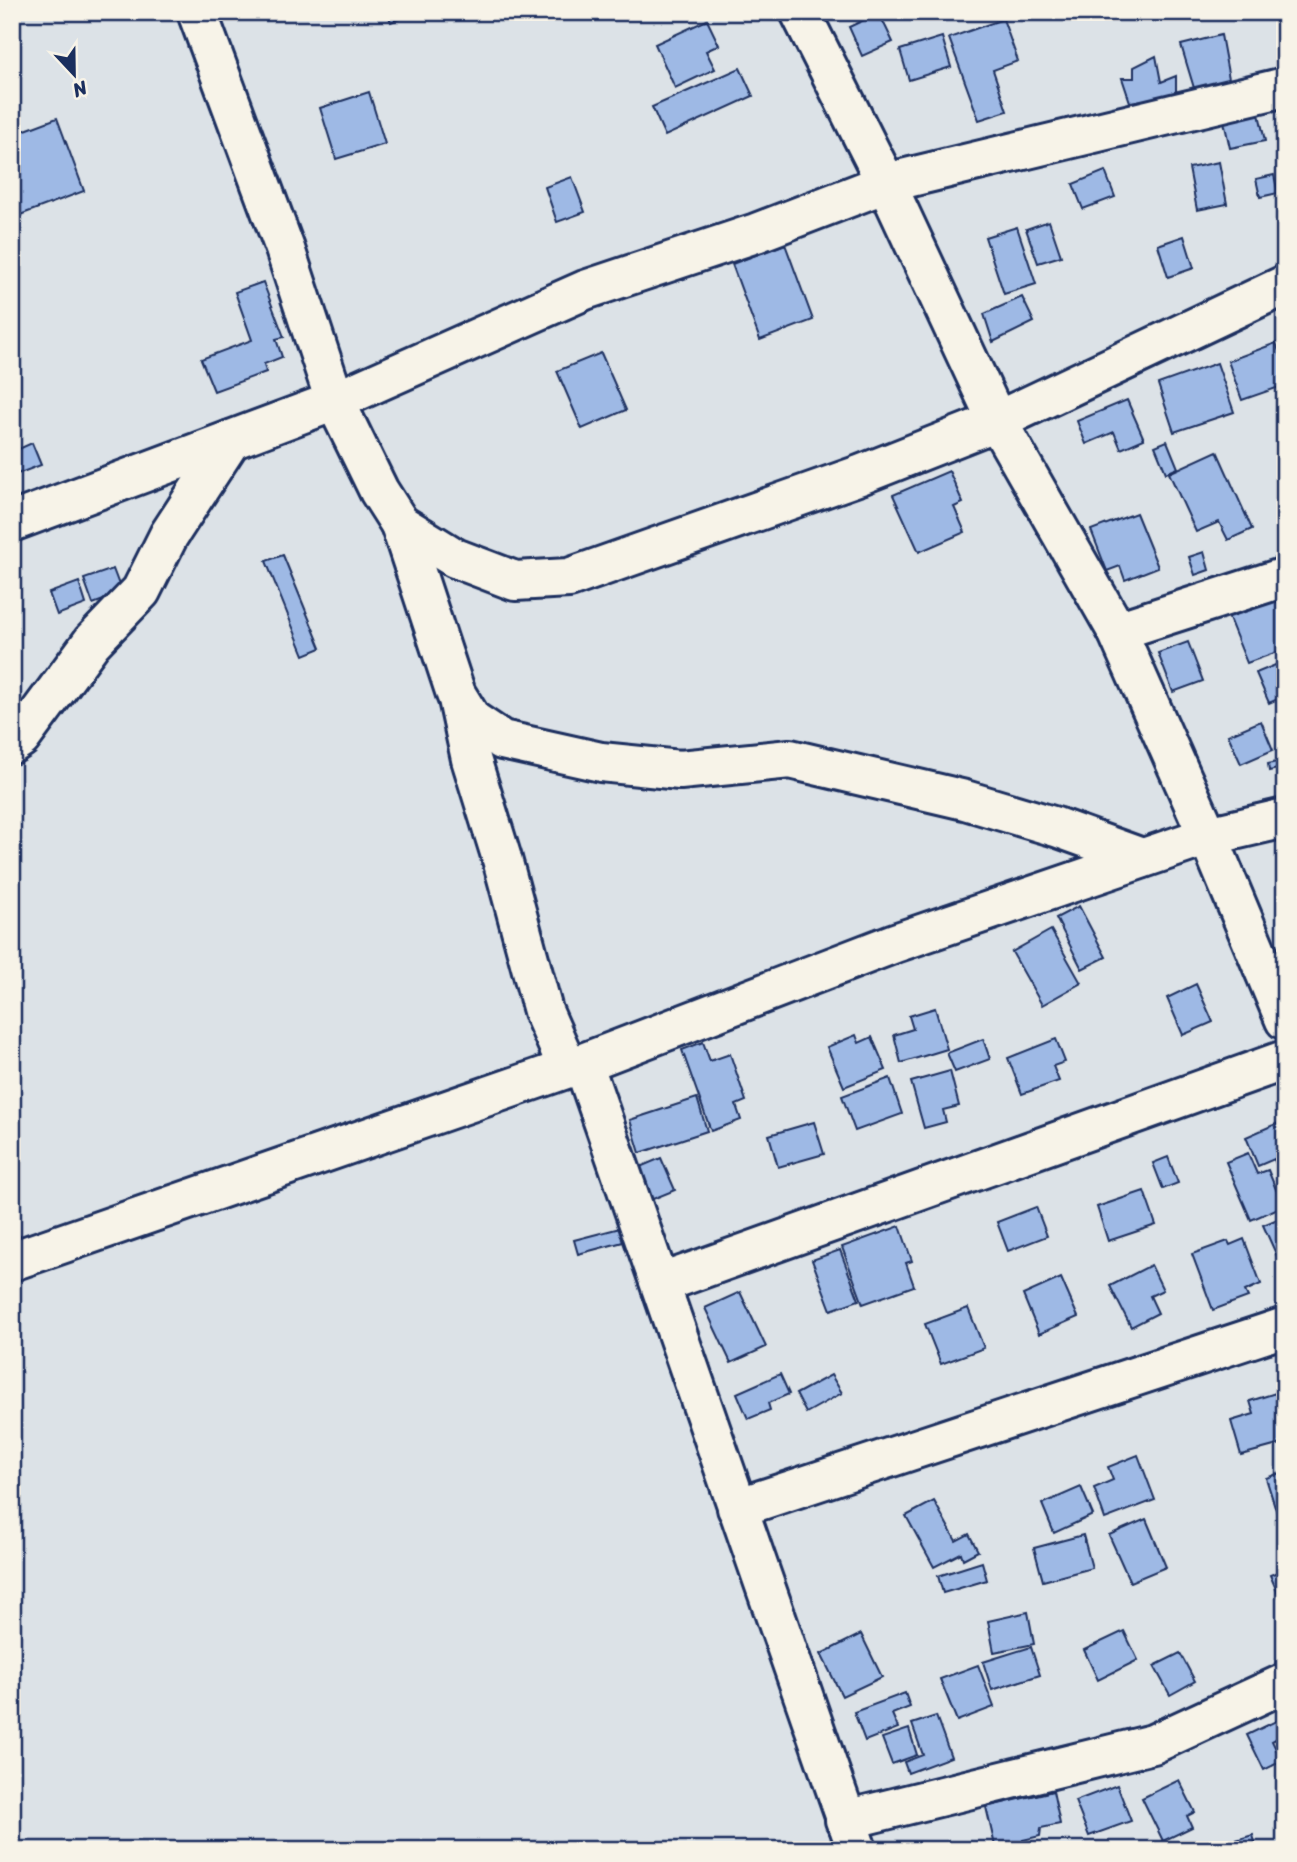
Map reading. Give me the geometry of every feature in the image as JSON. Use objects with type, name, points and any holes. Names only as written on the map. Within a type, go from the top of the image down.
[{"type":"street","points":[[197,12],[285,249],[335,401],[379,491],[400,524],[456,694],[471,759],[502,859],[543,1011],[575,1066],[662,1283],[851,1835],[1153,1744],[1285,1684]]},
{"type":"street","points":[[800,12],[886,183],[997,421],[1117,631],[1208,836],[1285,1020]]},
{"type":"street","points":[[12,522],[335,401],[585,290],[756,233],[886,183],[1285,87]]},
{"type":"street","points":[[400,524],[455,558],[515,581],[569,579],[860,475],[997,421],[1285,285]]},
{"type":"street","points":[[12,744],[21,738],[92,642],[141,591],[169,535],[230,440]]},
{"type":"street","points":[[1117,631],[1285,577]]},
{"type":"street","points":[[456,694],[472,720],[502,740],[541,751],[601,762],[680,770],[790,759],[965,800],[1056,827],[1142,858]]},
{"type":"street","points":[[12,1261],[575,1066],[895,943],[1208,836],[1285,818]]},
{"type":"street","points":[[662,1283],[1285,1060]]},
{"type":"street","points":[[737,1508],[1285,1327]]},
{"type":"building","points":[[387,12],[406,12],[407,16],[391,22]]},
{"type":"building","points":[[879,13],[893,42],[862,56],[849,27]]},
{"type":"building","points":[[1003,19],[1018,61],[993,70],[1007,111],[979,120],[949,38]]},
{"type":"building","points":[[707,20],[719,45],[706,51],[715,69],[675,88],[655,44]]},
{"type":"building","points":[[1221,35],[1230,84],[1194,88],[1181,45]]},
{"type":"building","points":[[942,37],[951,67],[909,80],[900,50]]},
{"type":"building","points":[[1156,56],[1161,82],[1176,76],[1176,96],[1130,102],[1122,78],[1134,78],[1134,67]]},
{"type":"building","points":[[740,68],[753,96],[665,136],[652,107]]},
{"type":"building","points":[[369,92],[385,144],[336,159],[320,108]]},
{"type":"building","points":[[1258,109],[1265,141],[1230,148],[1223,117]]},
{"type":"building","points":[[57,118],[84,191],[12,218],[12,135]]},
{"type":"building","points":[[1219,162],[1227,204],[1197,210],[1189,168]]},
{"type":"building","points":[[1105,171],[1115,197],[1083,209],[1073,184]]},
{"type":"building","points":[[1274,175],[1278,193],[1260,197],[1256,179]]},
{"type":"building","points":[[572,177],[585,212],[557,222],[545,187]]},
{"type":"building","points":[[1049,221],[1061,256],[1038,263],[1026,229]]},
{"type":"building","points":[[1017,227],[1036,284],[1004,294],[985,237]]},
{"type":"building","points":[[1184,236],[1194,268],[1168,277],[1158,245]]},
{"type":"building","points":[[785,244],[813,320],[760,340],[732,264]]},
{"type":"building","points":[[263,282],[284,337],[276,339],[282,357],[264,364],[266,372],[214,391],[201,359],[252,340],[235,292]]},
{"type":"building","points":[[1022,297],[1034,322],[993,342],[984,314]]},
{"type":"building","points":[[1276,343],[1285,368],[1285,385],[1242,400],[1228,361]]},
{"type":"building","points":[[601,353],[626,410],[582,429],[557,371]]},
{"type":"building","points":[[1217,363],[1234,412],[1174,432],[1158,384]]},
{"type":"building","points":[[1127,400],[1144,439],[1121,449],[1114,432],[1086,444],[1077,421]]},
{"type":"building","points":[[1167,441],[1178,468],[1166,473],[1155,446]]},
{"type":"building","points":[[32,443],[41,465],[12,476],[12,452]]},
{"type":"building","points":[[1217,451],[1252,529],[1228,540],[1219,522],[1196,532],[1169,473]]},
{"type":"building","points":[[949,471],[963,503],[954,507],[965,532],[919,552],[893,495]]},
{"type":"building","points":[[1136,513],[1158,567],[1125,580],[1120,566],[1107,571],[1091,530]]},
{"type":"building","points":[[1204,552],[1209,570],[1195,575],[1189,557]]},
{"type":"building","points":[[283,555],[321,648],[304,655],[266,561]]},
{"type":"building","points":[[113,569],[122,593],[93,604],[84,579]]},
{"type":"building","points":[[79,582],[86,604],[57,615],[49,593]]},
{"type":"building","points":[[1276,597],[1280,606],[1285,604],[1282,637],[1285,649],[1247,663],[1228,616]]},
{"type":"building","points":[[1188,642],[1203,681],[1173,692],[1158,653]]},
{"type":"building","points":[[1285,661],[1285,696],[1269,703],[1256,673]]},
{"type":"building","points":[[1285,703],[1285,745],[1283,745],[1278,704]]},
{"type":"building","points":[[1261,721],[1273,750],[1241,764],[1228,735]]},
{"type":"building","points":[[1281,761],[1282,768],[1269,771],[1268,764]]},
{"type":"building","points":[[1079,906],[1106,957],[1082,969],[1056,918]]},
{"type":"building","points":[[1051,930],[1081,983],[1042,1005],[1012,952]]},
{"type":"building","points":[[1196,984],[1213,1022],[1183,1035],[1167,998]]},
{"type":"building","points":[[935,1008],[947,1049],[901,1063],[894,1035],[913,1029],[909,1016]]},
{"type":"building","points":[[856,1035],[859,1043],[872,1037],[886,1070],[844,1087],[827,1047]]},
{"type":"building","points":[[983,1039],[990,1059],[955,1072],[947,1053]]},
{"type":"building","points":[[1056,1039],[1065,1062],[1053,1066],[1059,1081],[1022,1094],[1008,1058]]},
{"type":"building","points":[[703,1042],[710,1061],[730,1054],[746,1101],[736,1105],[741,1120],[711,1131],[682,1050]]},
{"type":"building","points":[[950,1071],[959,1106],[943,1110],[946,1122],[924,1128],[911,1082]]},
{"type":"building","points":[[890,1078],[902,1114],[855,1131],[842,1096]]},
{"type":"building","points":[[697,1098],[707,1131],[640,1153],[630,1120]]},
{"type":"building","points":[[1285,1120],[1285,1171],[1280,1173],[1274,1159],[1258,1166],[1246,1137]]},
{"type":"building","points":[[814,1122],[824,1154],[778,1167],[769,1135]]},
{"type":"building","points":[[1248,1153],[1257,1174],[1268,1170],[1283,1206],[1251,1220],[1226,1162]]},
{"type":"building","points":[[1168,1157],[1178,1183],[1163,1189],[1153,1163]]},
{"type":"building","points":[[661,1158],[675,1190],[648,1201],[635,1169]]},
{"type":"building","points":[[1144,1191],[1156,1225],[1108,1241],[1097,1207]]},
{"type":"building","points":[[1036,1207],[1047,1236],[1008,1251],[997,1222]]},
{"type":"building","points":[[1285,1216],[1285,1263],[1281,1265],[1263,1225]]},
{"type":"building","points":[[900,1226],[912,1261],[906,1263],[914,1286],[863,1304],[842,1247]]},
{"type":"building","points":[[620,1228],[623,1242],[578,1254],[574,1240]]},
{"type":"building","points":[[1244,1239],[1261,1284],[1245,1291],[1248,1297],[1213,1310],[1192,1254],[1228,1241],[1230,1245]]},
{"type":"building","points":[[840,1250],[859,1300],[831,1310],[812,1260]]},
{"type":"building","points":[[1151,1265],[1163,1290],[1150,1296],[1158,1313],[1131,1327],[1110,1286]]},
{"type":"building","points":[[1061,1278],[1078,1317],[1039,1334],[1023,1295]]},
{"type":"building","points":[[740,1292],[766,1347],[731,1363],[705,1308]]},
{"type":"building","points":[[968,1308],[984,1348],[941,1364],[925,1324]]},
{"type":"building","points":[[780,1374],[789,1394],[768,1403],[770,1410],[748,1419],[737,1393]]},
{"type":"building","points":[[831,1375],[842,1393],[806,1413],[796,1394]]},
{"type":"building","points":[[1279,1392],[1285,1410],[1285,1443],[1241,1455],[1231,1421],[1254,1414],[1250,1401]]},
{"type":"building","points":[[1138,1455],[1155,1500],[1105,1519],[1094,1488],[1113,1480],[1108,1467]]},
{"type":"building","points":[[1285,1471],[1285,1510],[1277,1513],[1266,1478]]},
{"type":"building","points":[[1081,1487],[1093,1515],[1054,1533],[1042,1504]]},
{"type":"building","points":[[934,1501],[956,1541],[969,1534],[978,1551],[963,1559],[961,1553],[934,1567],[906,1516]]},
{"type":"building","points":[[1146,1519],[1166,1567],[1130,1582],[1109,1535]]},
{"type":"building","points":[[1083,1535],[1092,1568],[1043,1581],[1034,1548]]},
{"type":"building","points":[[982,1562],[987,1580],[943,1593],[938,1576]]},
{"type":"building","points":[[1285,1569],[1285,1605],[1283,1605],[1270,1575]]},
{"type":"building","points":[[1028,1612],[1034,1644],[994,1652],[988,1621]]},
{"type":"building","points":[[1124,1631],[1138,1660],[1098,1680],[1084,1650]]},
{"type":"building","points":[[861,1634],[882,1677],[842,1696],[821,1654]]},
{"type":"building","points":[[1031,1647],[1040,1675],[992,1690],[983,1662]]},
{"type":"building","points":[[1180,1653],[1195,1681],[1170,1695],[1154,1666]]},
{"type":"building","points":[[978,1665],[994,1707],[957,1721],[940,1679]]},
{"type":"building","points":[[905,1693],[910,1707],[892,1714],[898,1728],[865,1741],[854,1712]]},
{"type":"building","points":[[936,1716],[951,1757],[908,1773],[904,1762],[923,1755],[912,1724]]},
{"type":"building","points":[[1278,1720],[1285,1734],[1272,1741],[1282,1761],[1264,1770],[1247,1735]]},
{"type":"building","points":[[909,1729],[917,1755],[892,1764],[882,1738]]},
{"type":"building","points":[[1179,1780],[1195,1812],[1187,1816],[1192,1827],[1163,1841],[1142,1798]]},
{"type":"building","points":[[1117,1785],[1131,1821],[1089,1836],[1075,1801]]},
{"type":"building","points":[[1053,1791],[1060,1824],[1041,1828],[1040,1836],[1023,1840],[1025,1850],[996,1850],[986,1807]]},
{"type":"building","points":[[1253,1835],[1257,1850],[1228,1850],[1226,1843]]}]
